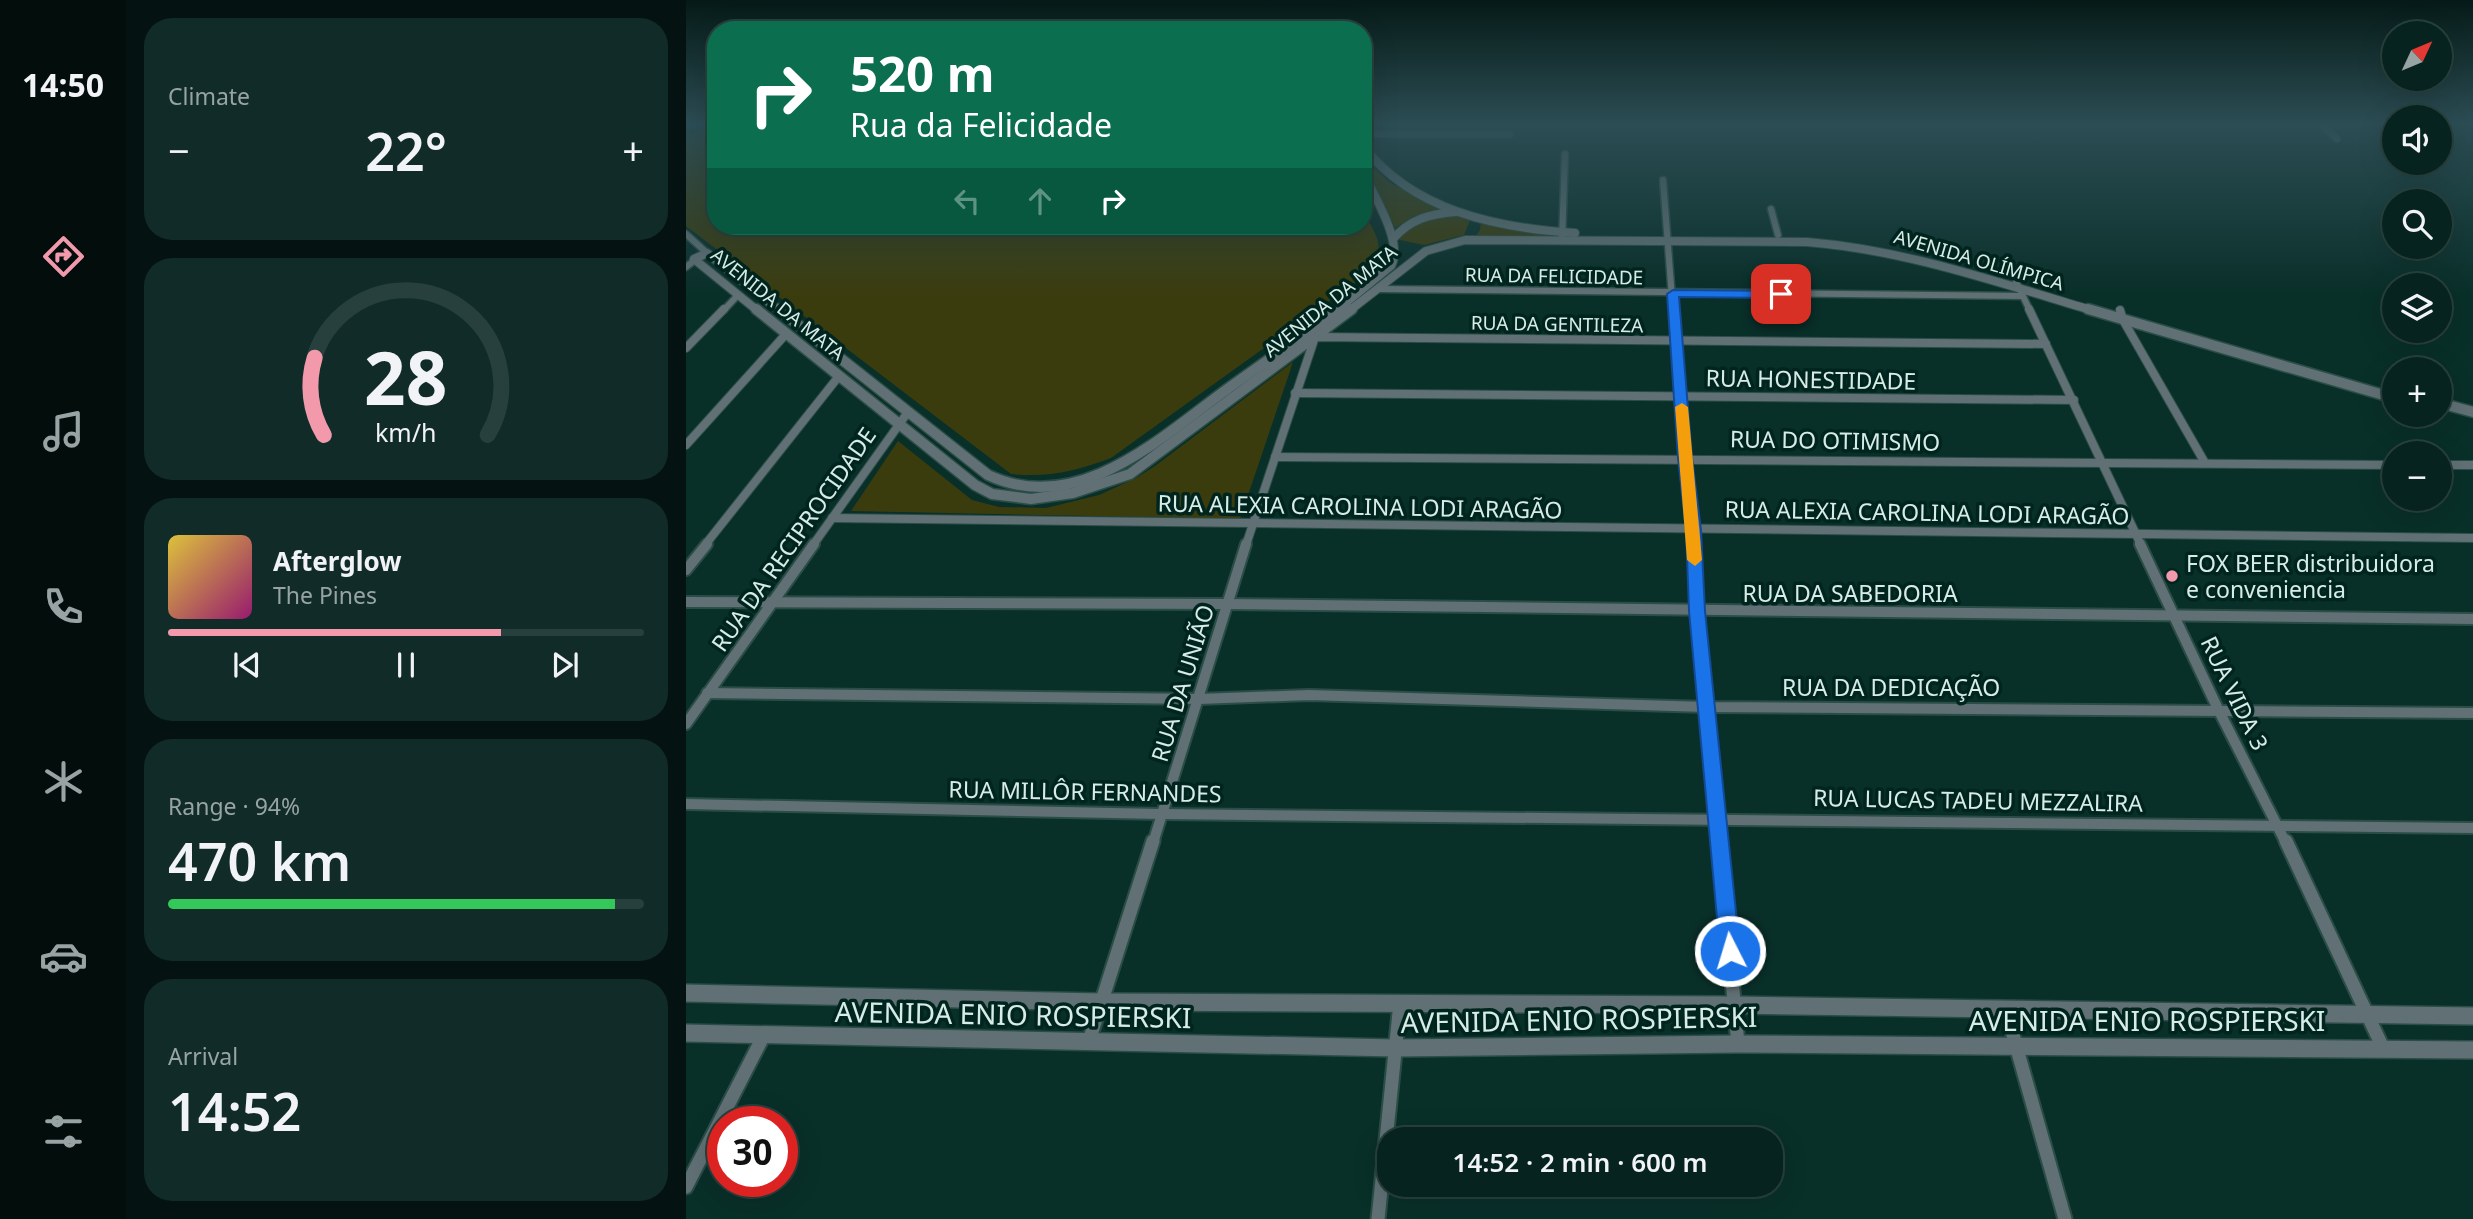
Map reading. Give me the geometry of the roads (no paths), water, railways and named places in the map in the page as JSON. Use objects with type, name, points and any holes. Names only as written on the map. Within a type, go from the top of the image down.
[{"type":"street","points":[[1396,181],[1459,212],[1542,230]]},
{"type":"street","points":[[1562,237],[1564,181]]},
{"type":"street","points":[[1663,181],[1685,458],[1694,530],[1697,611],[1738,1044]]},
{"type":"street","name":"AVENIDA DA MATA","points":[[1372,189],[1401,245],[1394,260],[1372,282],[1172,429],[1101,475],[1060,485],[1007,485],[988,475],[707,253],[695,260],[975,485],[995,495],[1033,498],[1088,491],[1130,474],[1318,337],[1413,257],[1425,250],[1465,240],[1542,241]]},
{"type":"street","points":[[1771,209],[1778,235]]},
{"type":"street","points":[[1425,250],[1401,245],[1404,226],[1415,219],[1432,214],[1459,212]]},
{"type":"street","points":[[1465,240],[1475,228],[1473,216]]},
{"type":"street","name":"AVENIDA OLÍMPICA","points":[[1542,230],[1562,237]]},
{"type":"street","points":[[686,234],[707,253]]},
{"type":"street","name":"AVENIDA OLÍMPICA","points":[[1668,238],[1778,235],[1832,237],[1878,243],[1910,249],[2019,288]]},
{"type":"street","name":"AVENIDA OLÍMPICA","points":[[1542,241],[1562,237],[1668,238],[1857,246],[1918,259],[2382,386]]},
{"type":"street","points":[[686,267],[695,260]]},
{"type":"street","name":"RUA DA FELICIDADE","points":[[1378,289],[1673,294],[2019,288]]},
{"type":"street","name":"RUA VIDA 3","points":[[2019,288],[2218,709],[2278,825],[2383,1048]]},
{"type":"street","points":[[686,348],[738,295]]},
{"type":"street","points":[[2121,315],[2205,463]]},
{"type":"street","name":"AVENIDA OLÍMPICA","points":[[2121,315],[2382,394]]},
{"type":"street","points":[[686,445],[786,334]]},
{"type":"street","name":"RUA DA GENTILEZA","points":[[1318,337],[2046,344]]},
{"type":"street","name":"RUA DA UNIÃO","points":[[1089,1041],[1199,699],[1226,604],[1295,393],[1318,337]]},
{"type":"street","points":[[686,570],[839,376]]},
{"type":"street","name":"RUA HONESTIDADE","points":[[1295,393],[2074,400]]},
{"type":"street","points":[[2452,406],[2473,412]]},
{"type":"street","name":"RUA DA RECIPROCIDADE","points":[[686,724],[908,412]]},
{"type":"street","points":[[2452,415],[2473,421]]},
{"type":"street","name":"RUA DO OTIMISMO","points":[[1275,457],[2382,465]]},
{"type":"street","points":[[2452,465],[2473,466]]},
{"type":"street","name":"RUA ALEXIA CAROLINA LODI ARAGÃO","points":[[832,517],[2473,538]]},
{"type":"street","name":"RUA DA SABEDORIA","points":[[686,602],[2174,613],[2473,619]]},
{"type":"street","name":"RUA DA DEDICAÇÃO","points":[[707,693],[1199,699],[1309,695],[1706,708],[2218,709],[2473,713]]},
{"type":"street","name":"RUA MILLÔR FERNANDES","points":[[686,804],[1161,814],[1483,816]]},
{"type":"street","name":"RUA LUCAS TADEU MEZZALIRA","points":[[1483,816],[2473,828]]},
{"type":"street","name":"AVENIDA ENIO ROSPIERSKI","points":[[686,993],[1102,1002],[1735,1005],[2473,1016]]},
{"type":"street","points":[[1378,1219],[1401,1003]]},
{"type":"street","points":[[2006,1010],[2065,1219]]},
{"type":"street","name":"AVENIDA ENIO ROSPIERSKI","points":[[686,1033],[1395,1048],[1738,1044],[2473,1050]]},
{"type":"street","points":[[686,1187],[764,1035]]},
{"type":"place","name":"FOX BEER distribuidora e conveniencia","points":[[2172,576]]}]
